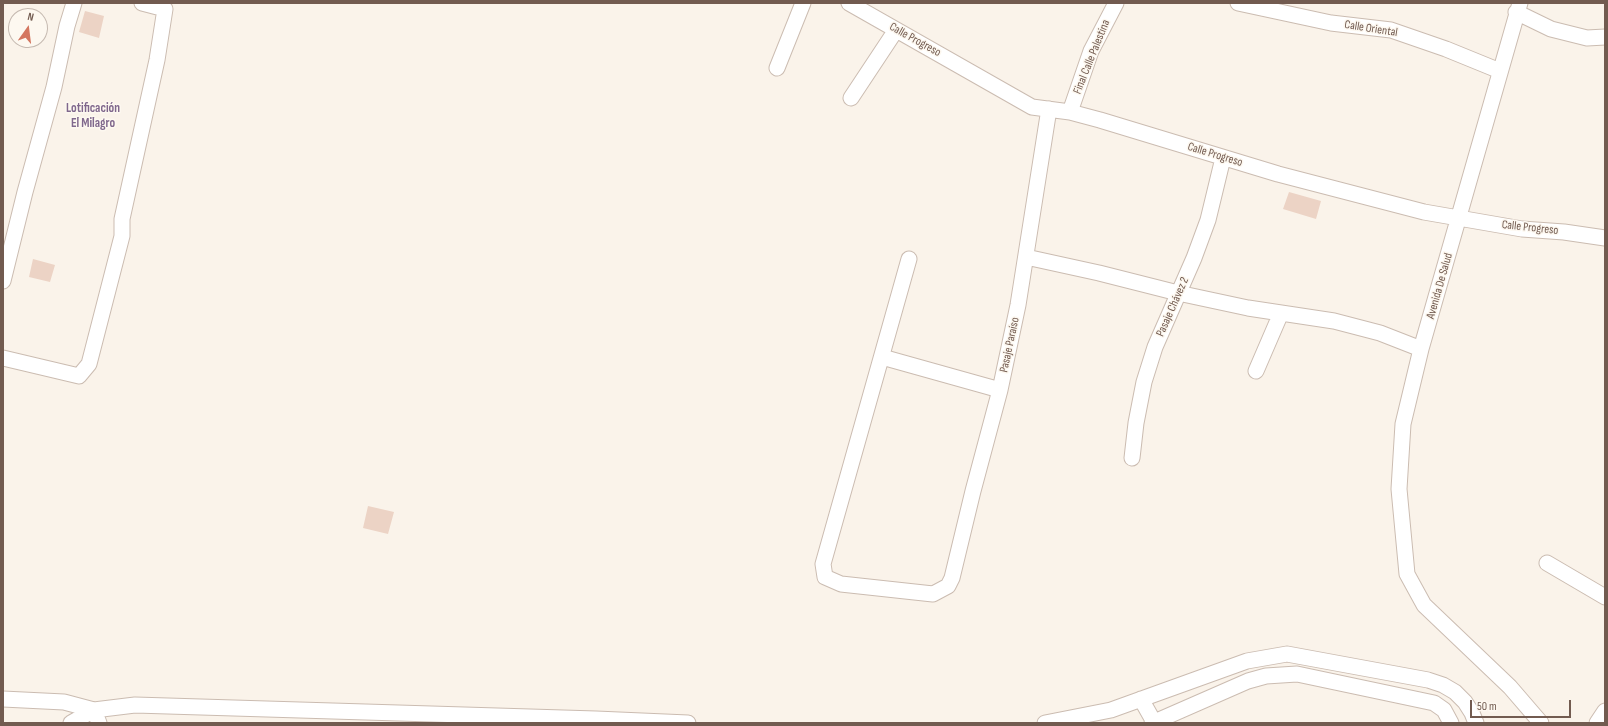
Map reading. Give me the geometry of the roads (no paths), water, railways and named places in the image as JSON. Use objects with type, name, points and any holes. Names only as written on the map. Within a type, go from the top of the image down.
[{"type":"street","points":[[3,281],[25,192],[54,87],[67,26],[74,3]]},
{"type":"street","points":[[3,358],[79,376],[90,364],[122,236],[122,219],[157,60],[165,9],[142,3]]},
{"type":"street","points":[[777,68],[803,3]]},
{"type":"street","name":"Calle Progreso","points":[[849,3],[1032,106],[1070,112],[1100,120],[1223,158],[1352,194],[1424,212],[1522,229],[1564,232],[1605,238]]},
{"type":"street","name":"Final Calle Palestina","points":[[1070,112],[1091,51],[1116,3]]},
{"type":"street","name":"Calle Oriental","points":[[1238,3],[1331,23],[1391,30],[1446,49],[1500,71]]},
{"type":"street","points":[[1518,7],[1552,29],[1587,38],[1605,37]]},
{"type":"street","name":"Avenida De Salud","points":[[1518,7],[1421,349],[1404,424],[1399,489],[1408,574],[1424,605],[1510,687],[1541,723]]},
{"type":"street","points":[[851,98],[896,30]]},
{"type":"street","name":"Pasaje Paraíso","points":[[882,357],[823,564],[826,577],[841,584],[933,594],[948,586],[952,578],[1000,390],[1018,305],[1049,109]]},
{"type":"street","name":"Pasaje Chávez 2","points":[[1132,458],[1136,423],[1144,382],[1155,347],[1194,258],[1208,220],[1223,158]]},
{"type":"street","points":[[1026,258],[1099,273],[1178,293],[1248,308],[1334,321],[1380,333],[1421,349]]},
{"type":"street","points":[[909,259],[882,357],[1000,390]]},
{"type":"street","points":[[1256,371],[1281,313]]},
{"type":"street","points":[[1547,563],[1605,597]]},
{"type":"street","points":[[1044,723],[1111,710],[1247,661],[1287,654],[1428,680],[1443,685],[1455,692],[1465,702],[1476,723]]},
{"type":"street","points":[[1364,688],[1366,668]]},
{"type":"street","points":[[1140,699],[1153,723],[1248,681],[1266,676],[1297,674],[1434,703],[1444,710],[1451,723]]},
{"type":"street","points":[[3,699],[64,702],[96,716]]},
{"type":"street","points":[[71,723],[135,705],[338,717],[688,723]]},
{"type":"street","points":[[1597,723],[1605,711]]},
{"type":"district","name":"Lotificación El Milagro","points":[[93,116]]}]
